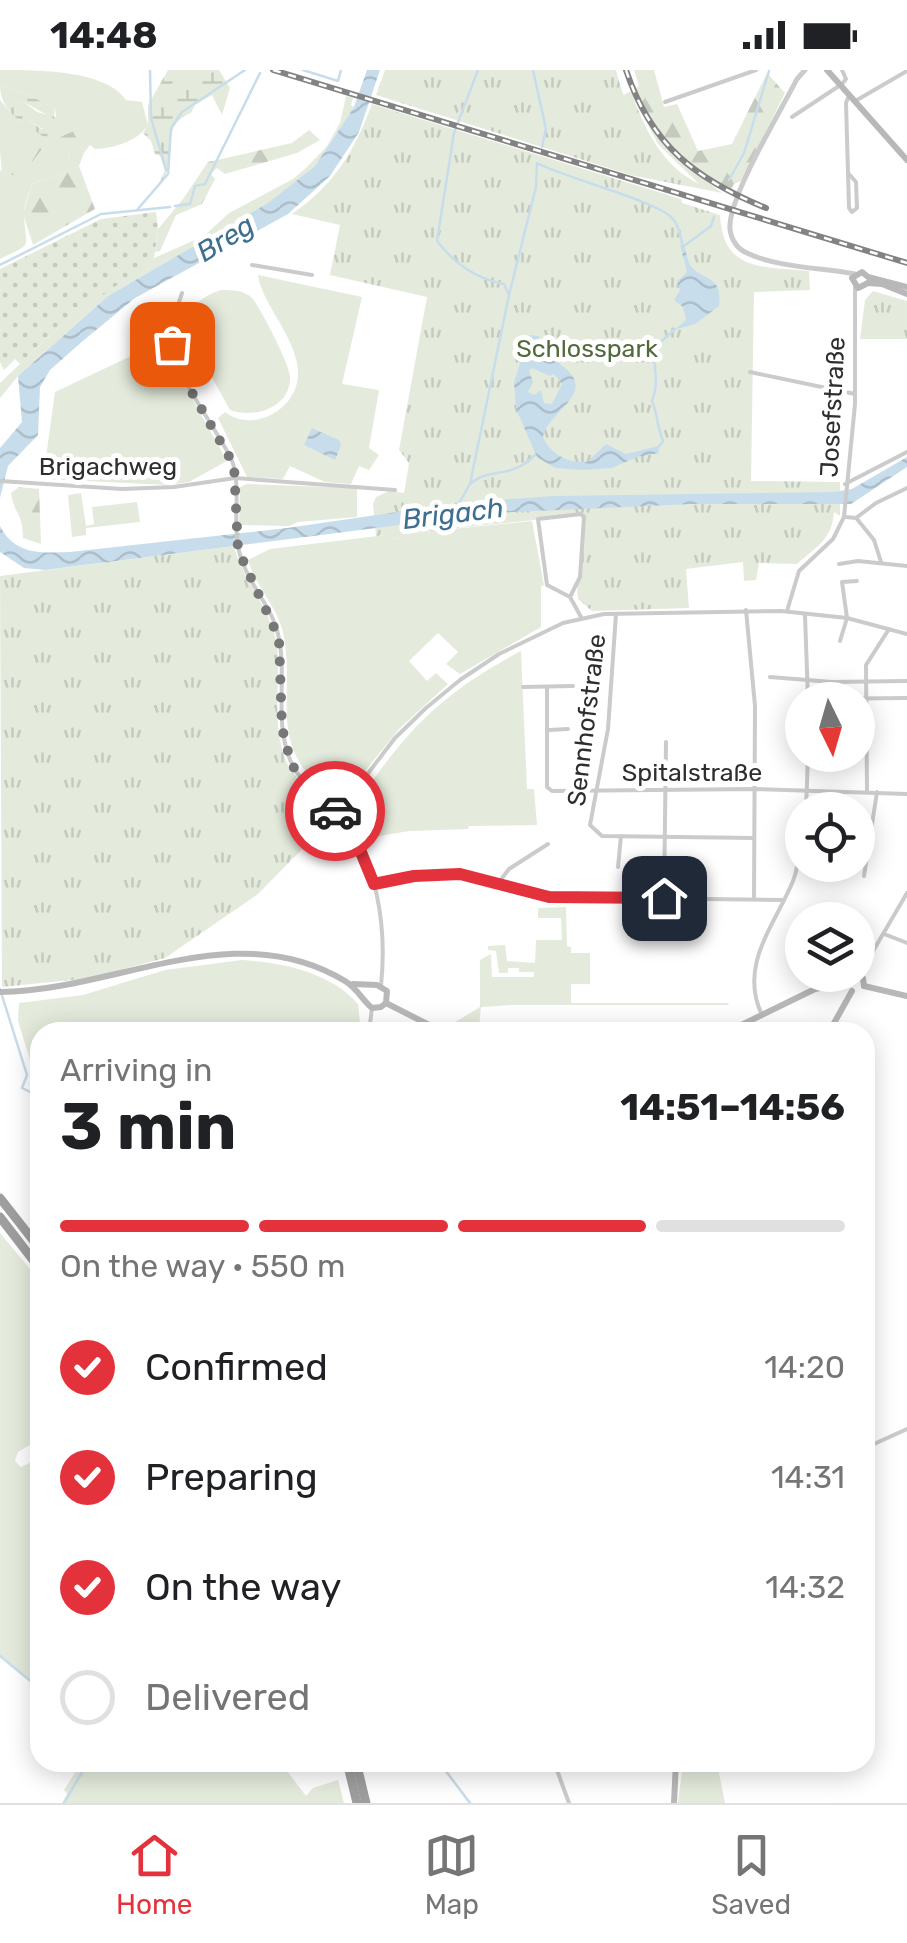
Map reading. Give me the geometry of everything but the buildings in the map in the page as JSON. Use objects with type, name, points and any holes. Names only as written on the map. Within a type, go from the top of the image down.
[{"type":"highway","points":[[0,1198],[30,1236]]},
{"type":"highway","points":[[0,1217],[30,1255]]},
{"type":"highway","points":[[348,1772],[356,1803]]},
{"type":"highway","points":[[358,1772],[366,1803]]},
{"type":"main road","points":[[834,75],[907,160]]},
{"type":"main road","points":[[860,282],[907,290]]},
{"type":"main road","points":[[0,992],[81,984],[178,959],[228,952],[291,959],[347,982],[381,986],[387,991],[386,1002],[381,1008],[372,1008],[347,982]]},
{"type":"main road","points":[[365,1000],[370,987]]},
{"type":"main road","points":[[875,989],[907,996]]},
{"type":"main road","points":[[748,1022],[807,992]]},
{"type":"main road","points":[[835,1022],[851,992]]},
{"type":"main road","points":[[386,1002],[424,1022]]},
{"type":"main road","points":[[674,1803],[676,1772]]},
{"type":"street","points":[[665,102],[756,70]]},
{"type":"street","points":[[805,70],[743,186],[730,218],[732,238],[748,254],[831,270],[860,282]]},
{"type":"street","points":[[792,117],[834,75],[846,79],[842,70]]},
{"type":"street","points":[[848,172],[856,182],[854,212],[848,208],[846,103],[907,70]]},
{"type":"street","points":[[899,152],[907,146]]},
{"type":"street","points":[[252,264],[312,275]]},
{"type":"street","name":"Josefstraße","points":[[844,517],[855,394],[855,308],[860,282]]},
{"type":"street","points":[[182,294],[172,324],[175,354],[187,384],[231,458],[236,478],[238,550],[277,630],[282,728],[291,763],[356,840],[374,884],[383,943],[381,986]]},
{"type":"street","points":[[750,372],[855,394]]},
{"type":"street","points":[[845,486],[907,452]]},
{"type":"street","name":"Brigachweg","points":[[0,481],[134,489],[236,478],[395,490]]},
{"type":"street","points":[[786,611],[799,572],[833,538],[844,517],[856,518],[907,488]]},
{"type":"street","points":[[570,597],[580,576],[584,517],[582,514],[538,519],[547,585],[570,597],[581,617]]},
{"type":"street","points":[[856,518],[874,540],[880,562]]},
{"type":"street","points":[[840,564],[880,562],[907,566]]},
{"type":"street","points":[[840,640],[847,618],[842,582],[857,581]]},
{"type":"street","points":[[746,610],[755,706],[754,898]]},
{"type":"street","points":[[337,814],[396,738],[460,680],[534,635],[581,617],[786,611],[847,618],[907,634]]},
{"type":"street","name":"Sennhofstraße","points":[[616,614],[610,714],[592,830],[602,836],[621,836]]},
{"type":"street","points":[[805,616],[808,682]]},
{"type":"street","points":[[866,680],[868,659],[890,629]]},
{"type":"street","points":[[770,676],[832,682],[907,681]]},
{"type":"street","points":[[546,686],[549,730],[568,729]]},
{"type":"street","points":[[522,688],[573,686]]},
{"type":"street","points":[[875,697],[907,698]]},
{"type":"street","name":"Spitalstraße","points":[[549,730],[548,790],[867,792]]},
{"type":"street","points":[[664,898],[666,742]]},
{"type":"street","points":[[808,772],[808,790]]},
{"type":"street","points":[[867,772],[867,792]]},
{"type":"street","points":[[875,805],[877,792]]},
{"type":"street","name":"Spitalstraße","points":[[877,792],[907,794]]},
{"type":"street","points":[[618,866],[621,836],[754,838]]},
{"type":"street","points":[[499,882],[509,868],[548,844]]},
{"type":"street","points":[[374,884],[446,874],[475,876],[549,897],[784,900]]},
{"type":"street","points":[[762,1015],[754,970],[765,935],[793,882]]},
{"type":"street","points":[[875,947],[907,893]]},
{"type":"street","points":[[884,934],[907,943]]},
{"type":"street","points":[[370,1022],[372,1008]]},
{"type":"street","points":[[875,1443],[907,1429]]},
{"type":"street","points":[[557,1772],[568,1803]]},
{"type":"green space","points":[[0,70],[87,77],[116,90],[126,100],[142,102],[148,125],[131,140],[110,147],[95,149],[89,144],[94,137],[75,148],[76,156],[84,153],[79,166],[32,184],[24,212],[26,244],[0,259],[0,169],[2,172],[32,162],[22,154],[12,160],[7,150],[0,152],[0,100],[18,120],[30,126],[43,129],[29,121],[15,104],[24,102],[37,112],[56,117],[55,107],[0,85]],"holes":[[[75,148],[68,161],[56,159]]]},
{"type":"green space","points":[[168,70],[219,70],[230,88],[222,115],[212,95],[195,105],[175,126],[166,174],[162,183],[165,170],[160,156],[143,133],[148,125],[148,105]]},
{"type":"green space","points":[[385,70],[616,70],[640,130],[682,180],[682,185],[631,175],[376,95]]},
{"type":"green space","points":[[634,70],[654,70],[664,107],[677,104],[698,151],[732,144],[767,73],[785,93],[741,181],[731,190],[686,161],[663,135],[635,89],[639,86]]},
{"type":"green space","points":[[0,85],[55,107],[54,119],[24,102],[16,104],[29,121],[49,134],[46,138],[9,110]]},
{"type":"green space","points":[[631,91],[648,132],[665,156],[699,184],[658,144],[642,113],[676,157],[722,193],[631,175],[618,98]]},
{"type":"green space","points":[[346,96],[353,98],[354,107],[315,166],[269,203],[108,296],[18,376],[0,398],[0,383],[59,327],[120,281],[154,258],[204,236],[229,213],[293,179],[307,167],[327,146],[340,123]]},
{"type":"green space","name":"Schlosspark","points":[[372,104],[681,199],[682,203],[720,215],[729,248],[738,257],[762,266],[809,271],[810,290],[754,292],[751,481],[840,482],[840,516],[834,512],[822,542],[797,564],[759,563],[756,580],[744,581],[743,562],[686,569],[689,608],[592,611],[578,599],[584,536],[581,515],[403,534],[396,540],[376,536],[376,497],[389,491],[404,493],[409,463],[399,450],[427,297],[330,275],[340,225],[292,214],[320,191],[341,166]]},
{"type":"green space","points":[[96,128],[100,131],[84,153],[76,157],[74,149],[68,162],[56,159],[49,146],[71,132]]},
{"type":"green space","points":[[309,130],[320,140],[297,153],[225,174],[217,168],[211,174],[215,179],[202,204],[176,215],[160,251],[155,252],[158,229],[208,162],[292,143]]},
{"type":"green space","points":[[30,135],[45,145],[32,162],[13,175],[2,172],[0,152],[7,149],[12,159],[22,154],[22,138]]},
{"type":"green space","points":[[79,166],[95,209],[33,245],[23,214],[32,184]]},
{"type":"green space","points":[[156,212],[154,258],[59,327],[20,364],[15,359],[4,370],[0,362],[0,269],[101,219]]},
{"type":"green space","points":[[258,275],[362,297],[342,384],[379,390],[369,448],[379,455],[369,470],[359,466],[351,484],[325,482],[290,466],[283,479],[247,477],[218,418],[225,412],[244,420],[267,417],[289,400],[297,384],[294,351]]},
{"type":"green space","points":[[221,290],[242,292],[252,298],[290,377],[289,388],[278,403],[259,412],[230,410],[185,329],[197,304]]},
{"type":"green space","points":[[873,291],[907,301],[907,339],[860,339],[865,300]]},
{"type":"green space","points":[[167,332],[166,352],[227,461],[189,482],[169,485],[43,479],[55,392],[129,357]]},
{"type":"green space","points":[[247,484],[357,488],[357,517],[289,526],[239,525],[240,487]]},
{"type":"green space","points":[[19,487],[39,489],[41,544],[23,538],[11,493]]},
{"type":"green space","points":[[81,493],[86,526],[94,524],[92,507],[137,502],[140,522],[86,528],[86,535],[72,537],[68,495]]},
{"type":"green space","points":[[532,521],[544,585],[541,627],[460,674],[446,664],[458,652],[438,633],[409,661],[427,681],[436,673],[448,684],[399,729],[348,792],[328,794],[309,776],[290,740],[284,637],[278,617],[248,560],[270,549],[386,535],[396,540],[403,534]]},
{"type":"green space","points":[[234,546],[274,632],[281,747],[289,767],[327,815],[322,829],[258,894],[165,958],[90,978],[2,987],[0,576]]},
{"type":"green space","points":[[521,651],[527,789],[534,789],[537,825],[469,826],[368,838],[354,808],[407,736],[468,683]]},
{"type":"green space","points":[[566,907],[567,946],[571,953],[590,953],[590,984],[571,984],[571,1003],[729,1005],[510,1005],[481,1007],[480,1022],[455,1022],[480,1007],[480,960],[491,954],[492,977],[534,977],[534,972],[519,972],[519,968],[499,973],[496,951],[488,950],[488,946],[505,945],[507,961],[535,963],[536,940],[562,940],[561,918],[538,918],[538,908]]},
{"type":"green space","points":[[242,960],[289,967],[320,977],[347,993],[358,1004],[360,1022],[30,1022],[30,1060],[18,1021],[19,1003],[83,995],[165,970]]},
{"type":"green space","points":[[0,1233],[30,1269],[30,1445],[18,1452],[15,1461],[21,1467],[30,1463],[30,1681],[0,1656]]},
{"type":"green space","points":[[75,1772],[288,1772],[306,1796],[313,1788],[338,1780],[344,1803],[62,1803],[67,1794],[64,1790]]},
{"type":"green space","points":[[682,1772],[719,1772],[725,1803],[678,1803]]},
{"type":"water","name":"Breg","points":[[367,70],[380,70],[359,132],[330,176],[288,214],[135,298],[50,370],[40,387],[38,435],[8,466],[0,498],[0,448],[22,422],[18,376],[108,296],[268,203],[315,166],[354,107]]},
{"type":"water","points":[[680,245],[685,247],[690,265],[715,283],[719,306],[695,324],[674,330],[686,320],[683,307],[674,300],[680,290],[677,282],[687,272]]},
{"type":"water","points":[[529,335],[539,336],[539,346],[568,370],[575,382],[572,397],[543,437],[551,449],[561,457],[580,462],[587,462],[606,444],[626,454],[658,446],[659,453],[612,468],[555,468],[537,457],[516,409],[514,382]],"holes":[[[532,368],[554,374],[562,384],[552,404],[544,403],[541,390],[534,395],[528,392],[533,382],[529,371]]]},
{"type":"water","points":[[312,428],[339,440],[335,460],[304,445]]},
{"type":"water","name":"Brigach","points":[[907,457],[907,467],[851,504],[691,504],[494,513],[45,570],[24,568],[0,552],[0,526],[13,542],[29,550],[70,552],[287,528],[459,503],[553,496],[834,492],[852,489]]},
{"type":"waterway","points":[[150,70],[151,118],[166,170]]},
{"type":"waterway","points":[[137,210],[168,174],[171,128],[182,112],[245,70]]},
{"type":"waterway","points":[[303,70],[338,81],[341,70]]},
{"type":"waterway","name":"Brigach","points":[[458,505],[470,484],[509,295],[504,284],[467,269],[437,241],[454,133],[478,70]]},
{"type":"waterway","points":[[533,70],[546,129],[542,147]]},
{"type":"waterway","points":[[729,180],[744,153],[769,71]]},
{"type":"waterway","points":[[175,206],[190,204],[195,186],[205,184],[260,73]]},
{"type":"waterway","points":[[509,295],[536,187],[537,163],[663,211],[676,224],[683,248]]},
{"type":"waterway","points":[[0,265],[101,214],[170,207]]},
{"type":"waterway","points":[[684,246],[711,226],[714,217]]},
{"type":"waterway","points":[[657,449],[663,441],[652,401],[656,381],[654,348],[675,329]]},
{"type":"waterway","name":"Brigach","points":[[470,484],[517,468],[535,455]]},
{"type":"waterway","points":[[0,989],[27,1075],[22,1088],[30,1092]]},
{"type":"waterway","points":[[0,1656],[30,1681]]},
{"type":"waterway","points":[[64,1803],[82,1772]]},
{"type":"waterway","points":[[447,1772],[470,1803]]},
{"type":"railway","points":[[273,70],[907,263]]},
{"type":"railway","points":[[626,70],[648,119],[679,156],[718,185],[766,208]]},
{"type":"way so far","points":[[172,344],[187,384],[234,465],[238,550],[279,638],[282,728],[291,763],[335,811]]},
{"type":"route","points":[[335,811],[356,840],[374,884],[414,876],[460,874],[549,897],[664,898]]}]
